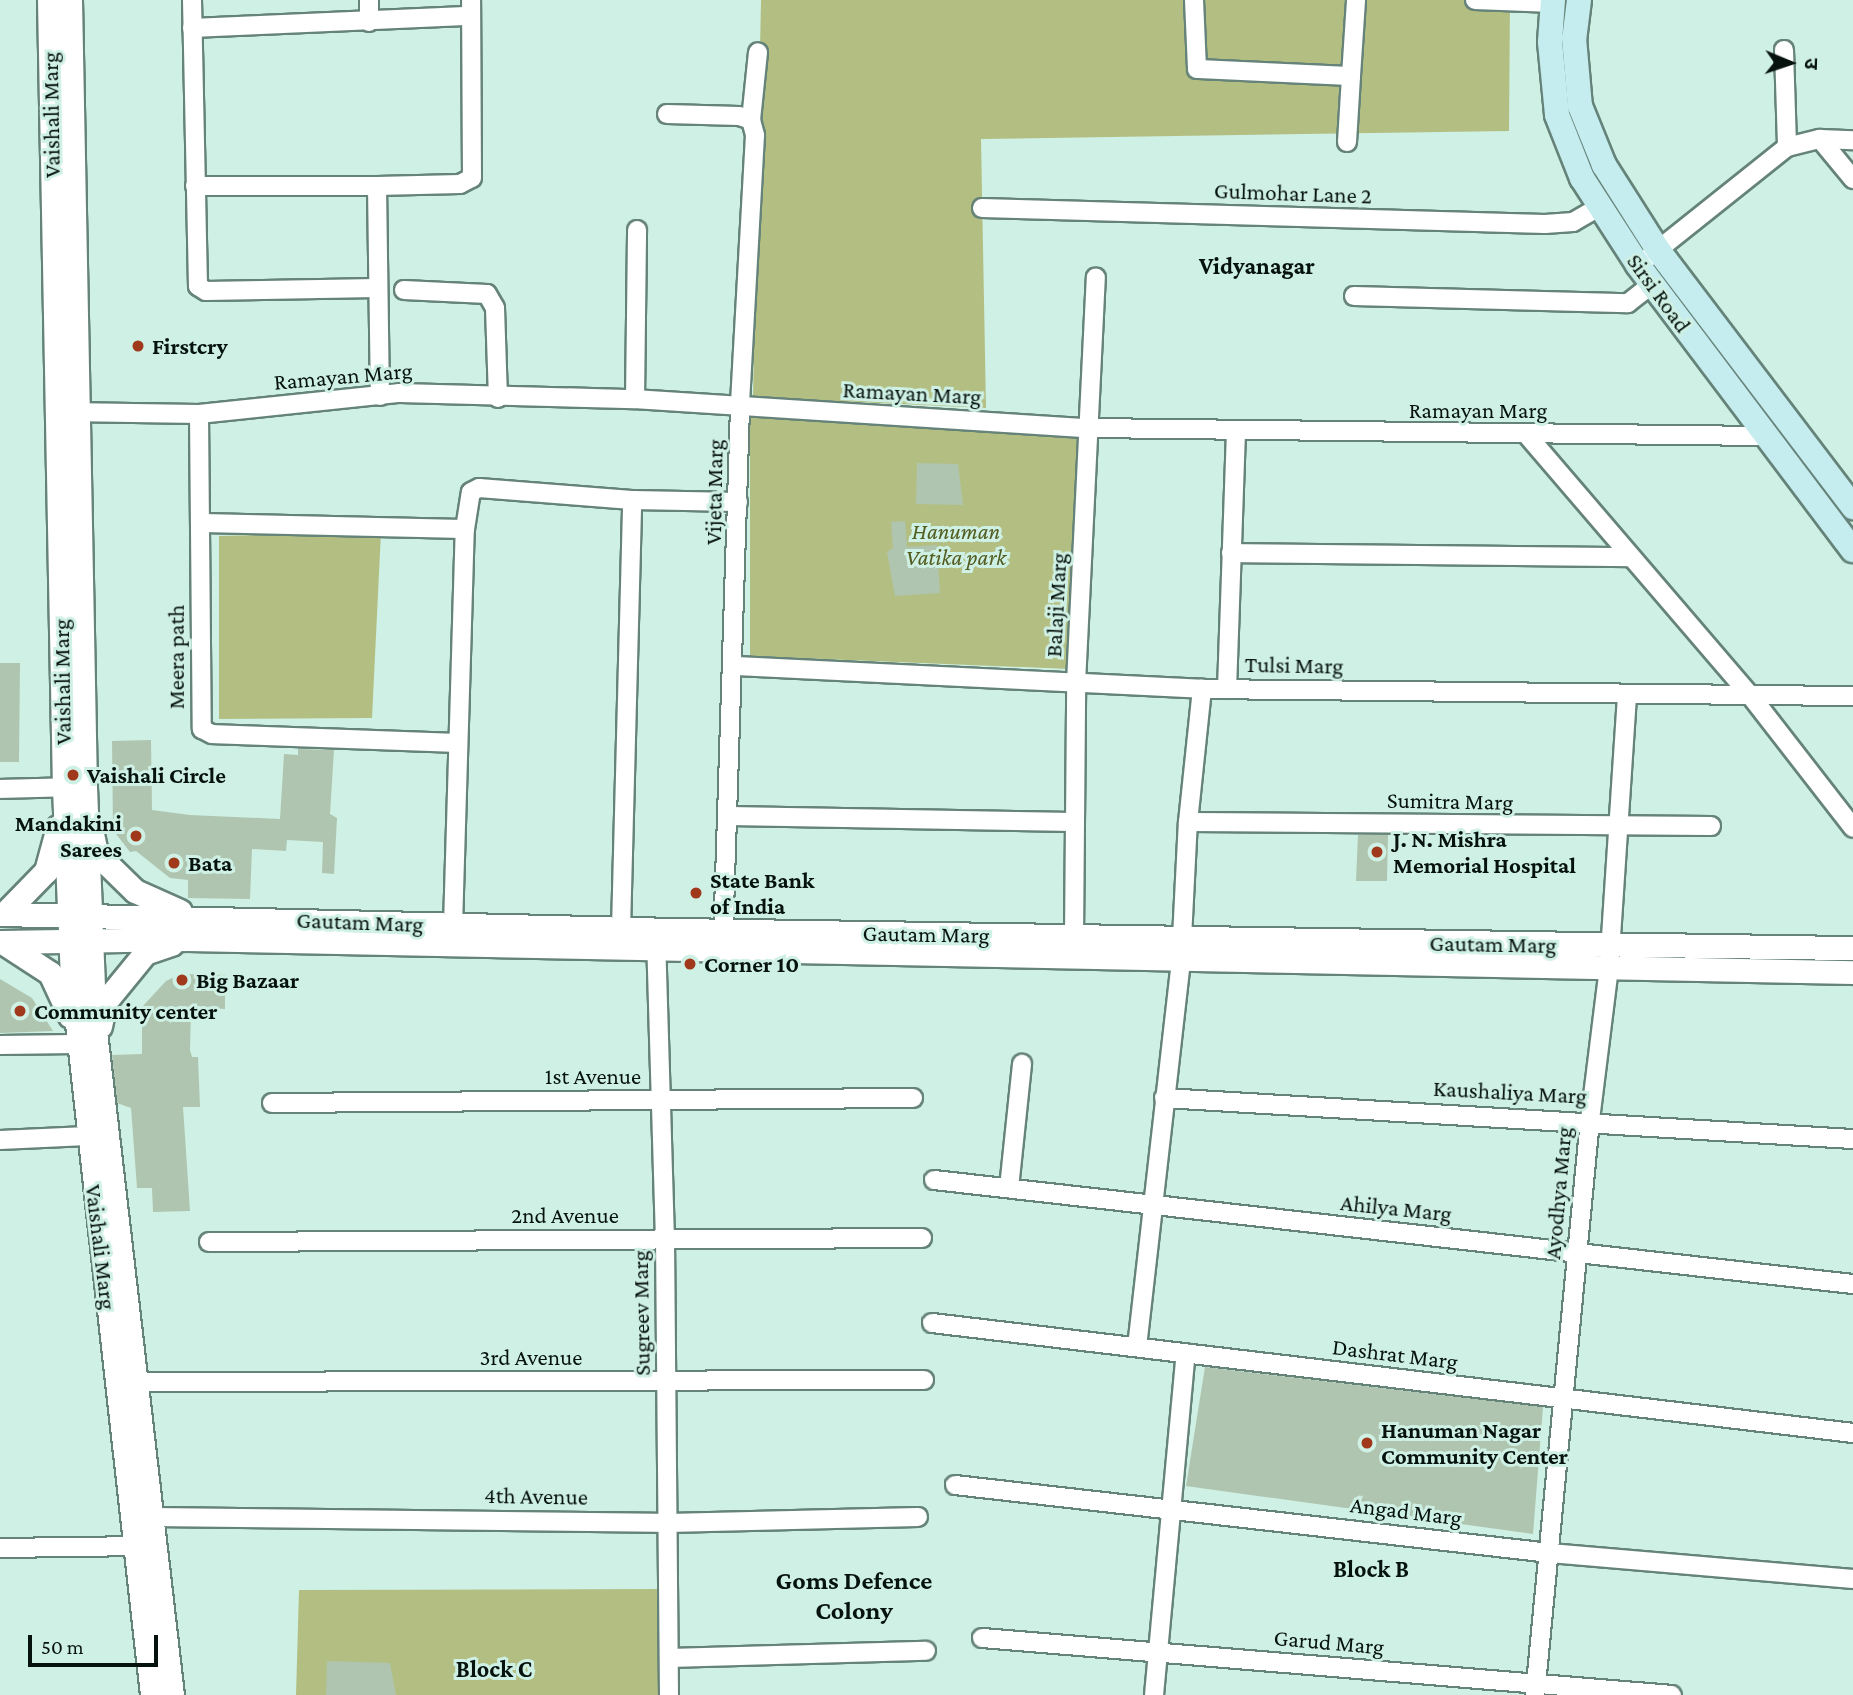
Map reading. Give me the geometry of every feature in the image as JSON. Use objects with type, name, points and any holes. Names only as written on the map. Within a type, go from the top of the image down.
[{"type":"main road","name":"Sirsi Road","points":[[1579,0],[1574,38],[1580,106],[1604,165],[1658,250],[1853,507]]},
{"type":"main road","name":"Sirsi Road","points":[[1553,2],[1550,43],[1557,116],[1582,178],[1645,275],[1853,550]]},
{"type":"street","name":"Vaishali Marg","points":[[49,0],[67,412],[83,1039],[139,1382],[153,1517],[145,1545],[152,1695]]},
{"type":"street","name":"Vaishali Marg","points":[[67,412],[70,0]]},
{"type":"street","points":[[192,0],[194,278],[206,291],[377,288]]},
{"type":"street","points":[[369,0],[369,22]]},
{"type":"street","points":[[1194,0],[1197,69],[1351,76]]},
{"type":"street","points":[[1348,142],[1356,0]]},
{"type":"street","points":[[1475,0],[1553,2]]},
{"type":"street","points":[[192,28],[369,22],[471,8],[472,178],[460,184],[377,187],[195,186]]},
{"type":"street","points":[[1784,50],[1787,147]]},
{"type":"street","name":"Vijeta Marg","points":[[723,941],[735,666],[740,407],[755,135],[751,120],[758,52]]},
{"type":"street","points":[[667,114],[751,120]]},
{"type":"street","points":[[1820,139],[1853,179]]},
{"type":"street","points":[[1354,296],[1628,303],[1658,250],[1787,147],[1820,139],[1853,140]]},
{"type":"street","points":[[377,187],[380,396]]},
{"type":"street","name":"Gulmohar Lane 2","points":[[982,208],[1545,225],[1573,222],[1600,207]]},
{"type":"street","points":[[635,399],[637,230]]},
{"type":"street","name":"Balaji Marg","points":[[1074,937],[1076,683],[1096,277]]},
{"type":"street","points":[[404,290],[487,294],[495,308],[498,398]]},
{"type":"street","name":"Ramayan Marg","points":[[67,412],[199,414],[380,396],[635,399],[1089,428],[1236,432],[1767,436]]},
{"type":"street","name":"Meera path","points":[[199,414],[202,729],[212,734],[456,743]]},
{"type":"street","points":[[1227,689],[1236,432]]},
{"type":"street","points":[[1527,435],[1628,557],[1750,695],[1853,828]]},
{"type":"street","points":[[453,926],[456,743],[466,501],[478,488],[632,500],[738,502]]},
{"type":"street","points":[[621,929],[632,500]]},
{"type":"street","points":[[201,523],[465,529]]},
{"type":"street","points":[[1231,553],[1628,557]]},
{"type":"street","name":"Tulsi Marg","points":[[735,666],[1202,689],[1853,696]]},
{"type":"street","points":[[1137,1348],[1182,948],[1188,822],[1202,689]]},
{"type":"street","name":"Ayodhya Marg","points":[[1536,1690],[1590,1120],[1610,956],[1627,695]]},
{"type":"street","points":[[0,789],[75,797]]},
{"type":"street","points":[[2,914],[46,871],[75,797]]},
{"type":"street","points":[[75,797],[96,853],[135,891],[190,915]]},
{"type":"street","points":[[729,816],[1073,822]]},
{"type":"street","name":"Sumitra Marg","points":[[1188,822],[1711,826]]},
{"type":"street","name":"Gautam Marg","points":[[2,914],[190,915],[453,926],[621,929],[656,939]]},
{"type":"street","name":"Gautam Marg","points":[[723,941],[1074,937],[1182,948]]},
{"type":"street","points":[[83,1039],[105,1002],[145,953],[188,939]]},
{"type":"street","name":"Gautam Marg","points":[[1,942],[188,939],[656,939],[1610,956],[1853,972]]},
{"type":"street","name":"Sugreev Marg","points":[[656,939],[665,1238],[670,1695]]},
{"type":"street","points":[[1,942],[50,973],[83,1039]]},
{"type":"street","name":"Gautam Marg","points":[[1610,956],[1853,948]]},
{"type":"street","points":[[0,1045],[83,1039]]},
{"type":"street","points":[[1009,1188],[1022,1064]]},
{"type":"street","name":"1st Avenue","points":[[272,1102],[913,1097]]},
{"type":"street","name":"Kaushaliya Marg","points":[[1164,1098],[1590,1120],[1853,1139]]},
{"type":"street","name":"Vaishali Marg","points":[[97,1135],[145,1545],[172,1695]]},
{"type":"street","points":[[0,1140],[97,1135]]},
{"type":"street","name":"Ahilya Marg","points":[[934,1180],[1853,1284]]},
{"type":"street","name":"2nd Avenue","points":[[209,1242],[922,1238]]},
{"type":"street","name":"Dashrat Marg","points":[[932,1323],[1853,1433]]},
{"type":"street","points":[[1154,1695],[1186,1353]]},
{"type":"street","name":"3rd Avenue","points":[[139,1382],[924,1380]]},
{"type":"street","name":"Angad Marg","points":[[954,1485],[1171,1507],[1550,1553],[1853,1579]]},
{"type":"street","name":"4th Avenue","points":[[153,1517],[668,1522],[918,1517]]},
{"type":"street","points":[[0,1548],[145,1545]]},
{"type":"street","name":"Garud Marg","points":[[982,1637],[1159,1651],[1536,1690],[1672,1695]]},
{"type":"street","points":[[669,1658],[926,1651]]},
{"type":"green space","points":[[761,0],[1510,0],[1509,131],[981,139],[986,408],[753,397]]},
{"type":"green space","name":"Hanuman Vatika park","points":[[750,417],[1082,429],[1070,669],[750,656]]},
{"type":"green space","points":[[381,532],[372,718],[219,719],[219,536]]},
{"type":"green space","points":[[661,1589],[661,1695],[296,1695],[299,1590]]},
{"type":"building","points":[[917,463],[958,464],[963,505],[916,504]]},
{"type":"building","points":[[905,521],[907,547],[937,545],[940,593],[895,596],[887,552],[893,548],[891,522]]},
{"type":"building","points":[[0,663],[20,663],[19,762],[0,762]]},
{"type":"building","points":[[151,740],[152,810],[190,815],[280,819],[284,754],[298,755],[298,749],[334,750],[330,814],[337,818],[334,874],[322,873],[323,842],[287,840],[286,851],[252,849],[250,899],[188,898],[188,880],[170,878],[136,851],[130,852],[113,830],[112,741]]},
{"type":"building","points":[[1358,835],[1388,835],[1387,881],[1356,881]]},
{"type":"building","points":[[181,974],[225,975],[225,1009],[191,1008],[190,1050],[192,1057],[198,1057],[200,1107],[183,1107],[190,1211],[153,1212],[152,1188],[137,1188],[131,1108],[117,1103],[112,1055],[142,1054],[142,1007],[166,981]]},
{"type":"building","name":"Community center","points":[[0,979],[32,998],[53,1031],[0,1033]]},
{"type":"building","name":"Hanuman Nagar Community Center","points":[[1205,1367],[1543,1407],[1533,1534],[1186,1486]]},
{"type":"building","points":[[327,1661],[390,1663],[396,1695],[326,1695]]},
{"type":"place","name":"Firstcry","points":[[138,346]]},
{"type":"place","name":"Vaishali Circle","points":[[73,775]]},
{"type":"place","name":"Mandakini Sarees","points":[[136,836]]},
{"type":"place","name":"J. N. Mishra Memorial Hospital","points":[[1377,852]]},
{"type":"place","name":"Bata","points":[[174,863]]},
{"type":"place","name":"State Bank of India","points":[[696,893]]},
{"type":"place","name":"Corner 10","points":[[690,964]]},
{"type":"place","name":"Big Bazaar","points":[[182,980]]},
{"type":"place","name":"Community center","points":[[20,1011]]},
{"type":"place","name":"Hanuman Nagar Community Center","points":[[1367,1443]]},
{"type":"district","name":"Vidyanagar","points":[[1257,266]]},
{"type":"district","name":"Block B","points":[[1371,1569]]},
{"type":"district","name":"Goms Defence Colony","points":[[854,1596]]},
{"type":"district","name":"Block C","points":[[494,1669]]}]
